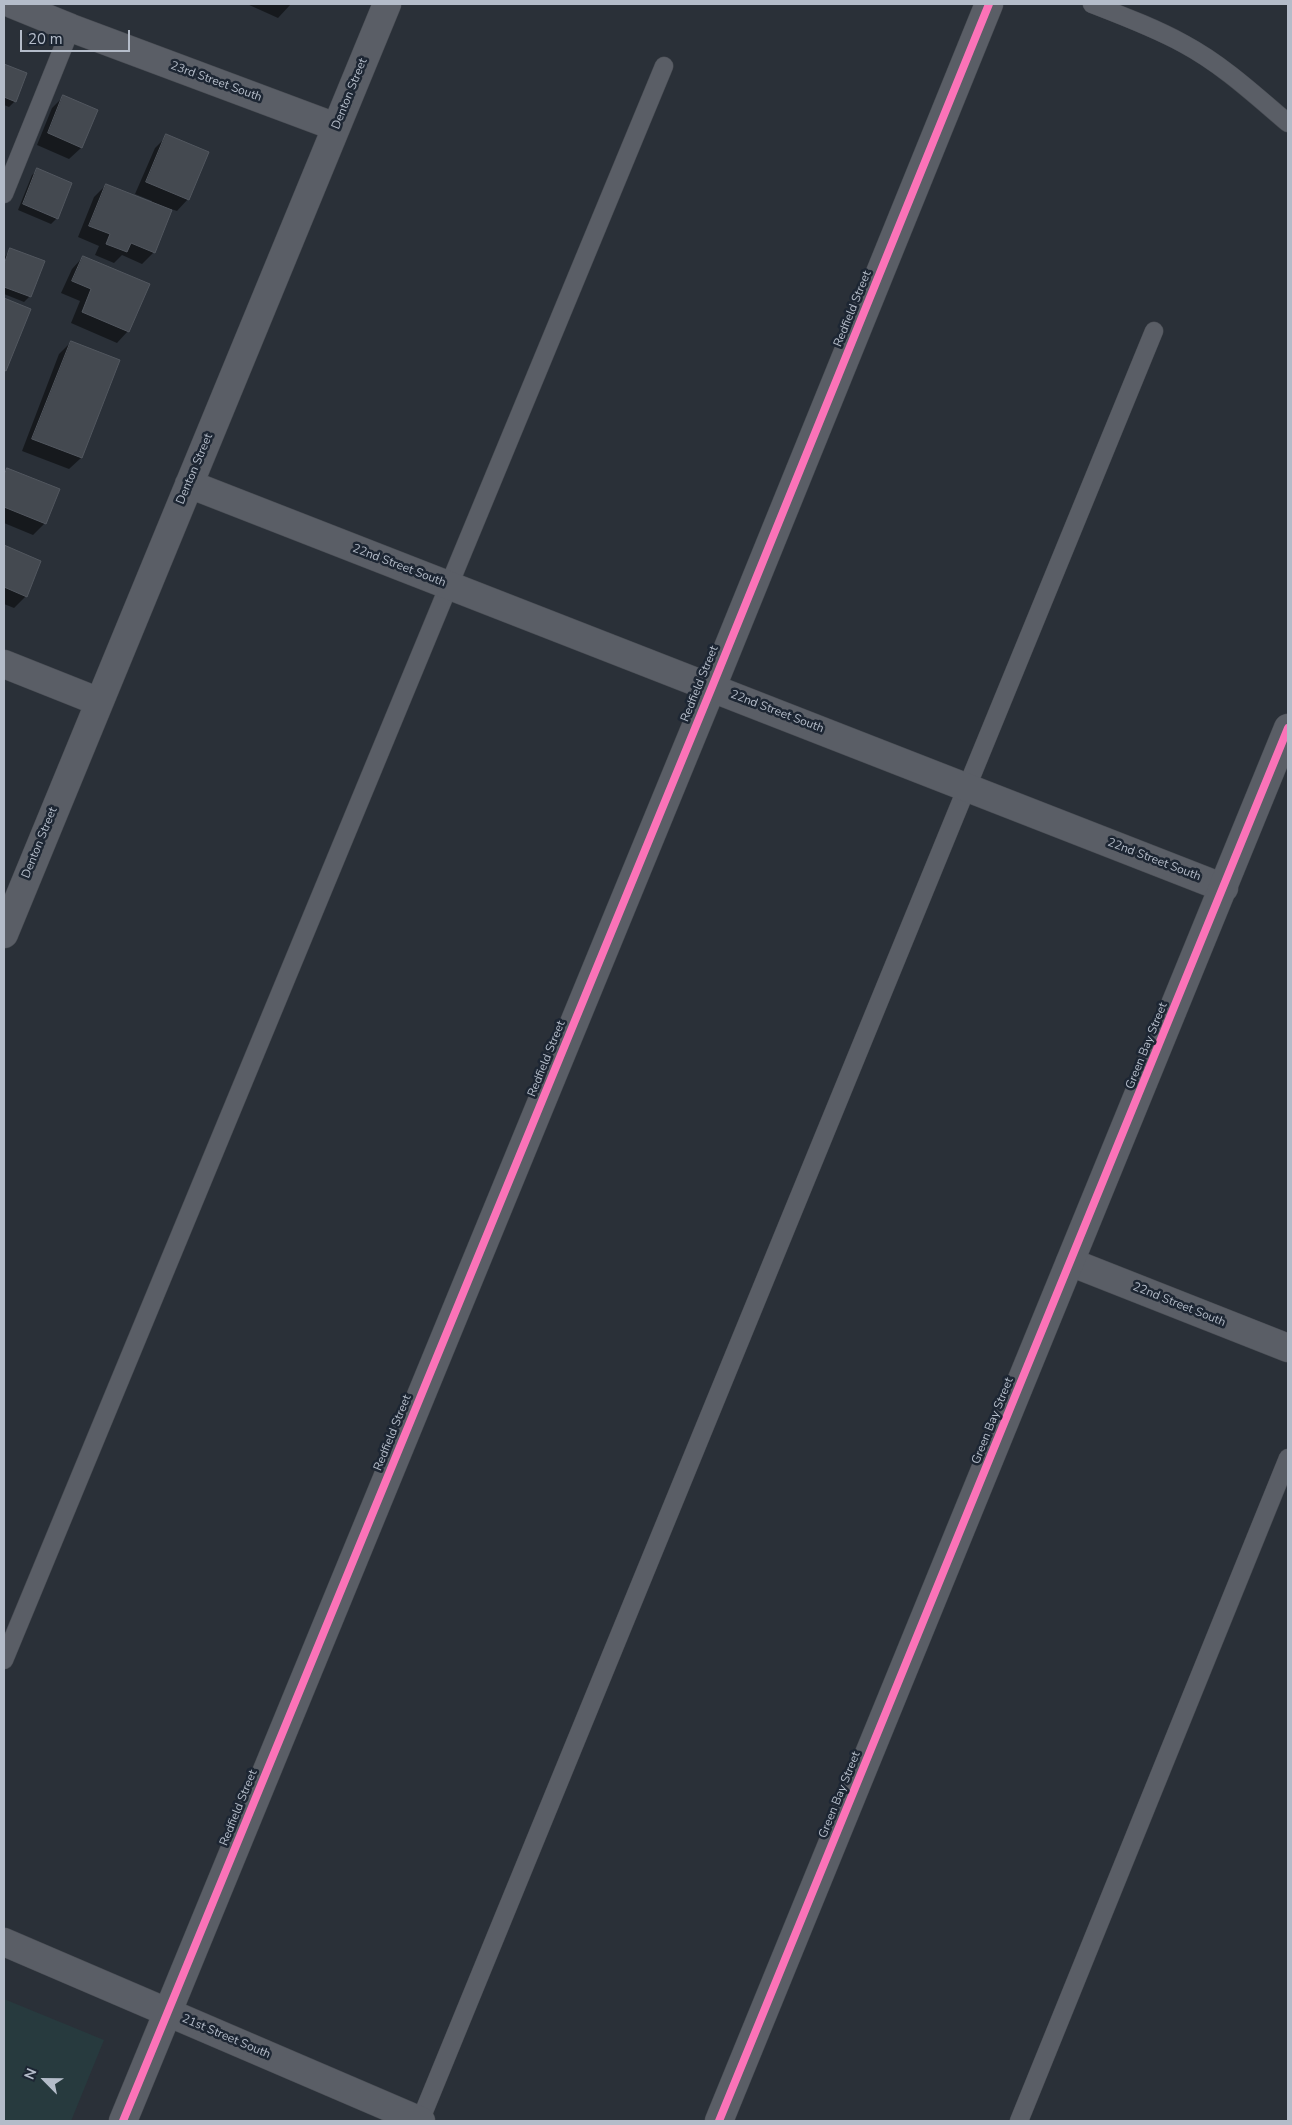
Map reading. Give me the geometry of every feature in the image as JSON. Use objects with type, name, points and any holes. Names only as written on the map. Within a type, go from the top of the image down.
[{"type":"street","name":"23rd Street South","points":[[12,4],[336,127]]},
{"type":"street","name":"Denton Street","points":[[4,934],[97,701],[189,484],[387,4]]},
{"type":"street","name":"Redfield Street","points":[[123,2121],[712,687],[989,4]]},
{"type":"street","name":"22nd Street South","points":[[189,484],[1224,888]]},
{"type":"street","points":[[4,664],[97,701]]},
{"type":"street","name":"Green Bay Street","points":[[719,2121],[1288,731]]},
{"type":"street","name":"22nd Street South","points":[[1070,1262],[1288,1348]]},
{"type":"street","name":"21st Street South","points":[[4,1942],[421,2121]]},
{"type":"lane","points":[[1092,4],[1162,32],[1186,45],[1226,71],[1288,123]]},
{"type":"lane","points":[[4,194],[71,28]]},
{"type":"lane","points":[[4,1660],[664,66]]},
{"type":"lane","points":[[421,2121],[966,786],[1154,331]]},
{"type":"lane","points":[[1019,2121],[1288,1458]]},
{"type":"green space","points":[[4,1999],[104,2040],[71,2121],[4,2121]]},
{"type":"building","points":[[4,64],[27,73],[16,102],[4,97]]},
{"type":"building","points":[[63,95],[98,110],[82,148],[48,133]]},
{"type":"building","points":[[166,134],[209,152],[189,200],[146,182]]},
{"type":"building","points":[[37,168],[72,183],[58,219],[23,204]]},
{"type":"building","points":[[106,184],[172,210],[155,253],[131,243],[127,252],[106,244],[110,234],[89,226]]},
{"type":"building","points":[[10,248],[45,261],[31,297],[4,287],[4,265]]},
{"type":"building","points":[[83,256],[150,284],[129,332],[82,312],[91,289],[72,281]]},
{"type":"building","points":[[4,298],[31,309],[6,371],[4,370]]},
{"type":"building","points":[[71,341],[120,360],[82,458],[32,439]]},
{"type":"building","points":[[7,468],[60,489],[46,524],[4,507],[4,477]]},
{"type":"building","points":[[4,545],[41,561],[27,597],[4,587]]},
{"type":"cycle path","points":[[123,2121],[712,687],[989,4]]},
{"type":"cycle path","points":[[719,2121],[1288,728]]}]
